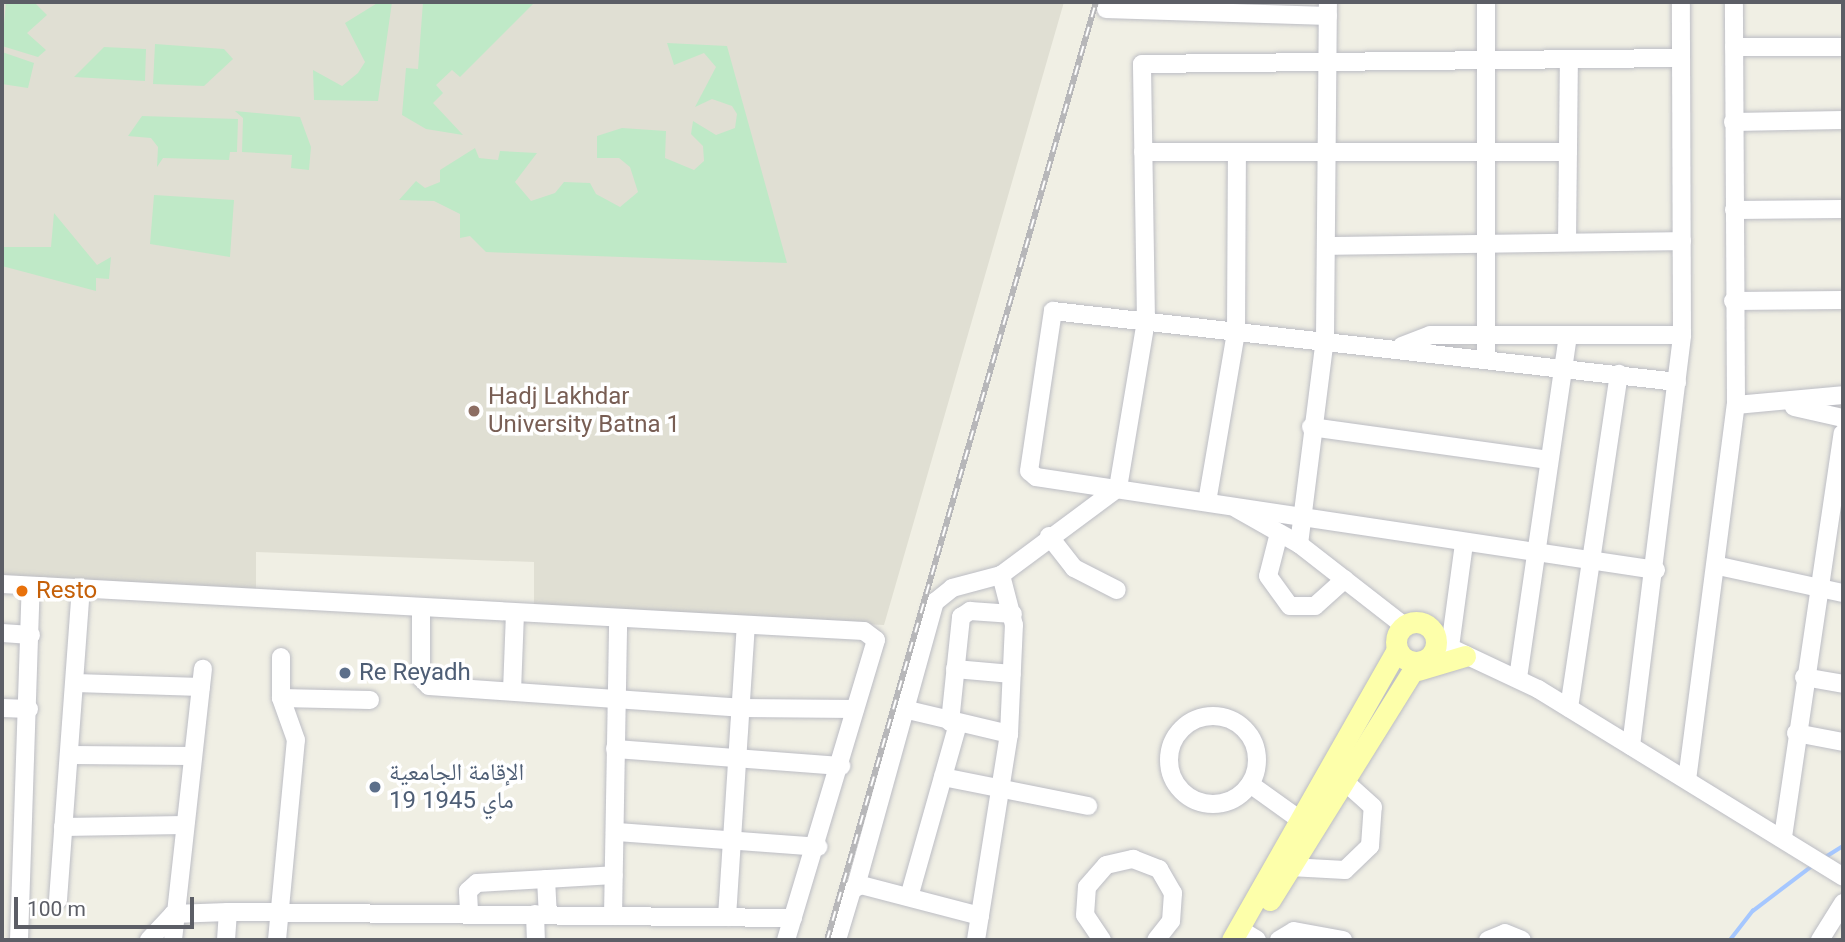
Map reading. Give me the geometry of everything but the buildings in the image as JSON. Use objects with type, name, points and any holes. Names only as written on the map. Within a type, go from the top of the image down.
[{"type":"main road","points":[[1245,937],[1307,825],[1397,650],[1403,625],[1422,622],[1451,648]]},
{"type":"main road","points":[[1412,669],[1451,648]]},
{"type":"main road","points":[[1245,937],[1290,867],[1307,825],[1343,780],[1412,669],[1433,653],[1451,648]]},
{"type":"main road","points":[[1397,650],[1412,669]]},
{"type":"street","points":[[1486,2],[1486,360]]},
{"type":"street","points":[[1631,746],[1656,570],[1682,335],[1681,2]]},
{"type":"street","points":[[1687,780],[1719,566],[1736,405],[1733,301],[1734,2]]},
{"type":"street","points":[[1106,9],[1328,9],[1325,337],[1311,427],[1299,544]]},
{"type":"street","points":[[1734,47],[1843,47]]},
{"type":"street","points":[[837,940],[856,886],[908,710],[935,602],[952,588],[1001,575],[1049,536],[1118,488],[1146,321],[1142,64],[1681,58]]},
{"type":"street","points":[[1567,242],[1569,60]]},
{"type":"street","points":[[1733,122],[1843,120]]},
{"type":"street","points":[[1143,152],[1568,152]]},
{"type":"street","points":[[1207,502],[1236,332],[1237,152]]},
{"type":"street","points":[[1734,210],[1843,209]]},
{"type":"street","points":[[1325,246],[1682,241]]},
{"type":"street","points":[[1733,301],[1843,300]]},
{"type":"street","points":[[1656,570],[1464,543],[1118,488],[1029,471],[1054,311],[1236,332],[1325,337],[1402,346],[1433,357],[1564,366],[1677,382]]},
{"type":"street","points":[[1402,346],[1430,335],[1682,335]]},
{"type":"street","points":[[1518,678],[1567,337]]},
{"type":"street","points":[[1569,708],[1619,374]]},
{"type":"street","points":[[1736,405],[1784,405],[1843,395]]},
{"type":"street","points":[[1784,405],[1843,418]]},
{"type":"street","points":[[1311,427],[1549,460]]},
{"type":"street","points":[[1783,837],[1815,589],[1836,503],[1843,433]]},
{"type":"street","points":[[1231,505],[1299,544],[1403,625]]},
{"type":"street","points":[[1279,533],[1268,576],[1290,606],[1315,606],[1345,579]]},
{"type":"street","points":[[1049,536],[1074,568],[1117,590]]},
{"type":"street","points":[[1464,543],[1451,648],[1518,678],[1783,837],[1839,874]]},
{"type":"street","points":[[1719,566],[1843,593]]},
{"type":"street","points":[[976,940],[1009,734],[1013,614],[1001,575]]},
{"type":"street","points":[[2,584],[870,634],[876,640],[818,847],[786,940]]},
{"type":"street","points":[[19,940],[21,803],[29,709],[31,586]]},
{"type":"street","points":[[58,900],[71,755],[81,588]]},
{"type":"street","points":[[421,608],[426,685],[740,708],[855,709]]},
{"type":"street","points":[[512,691],[515,613]]},
{"type":"street","points":[[909,897],[943,777],[954,723],[955,669],[964,613],[1013,614]]},
{"type":"street","points":[[613,916],[618,618]]},
{"type":"street","points":[[727,918],[746,627]]},
{"type":"street","points":[[2,634],[31,635]]},
{"type":"street","points":[[277,940],[277,911],[296,740],[281,698],[281,657]]},
{"type":"street","points":[[955,669],[1012,674]]},
{"type":"street","points":[[1804,677],[1843,684]]},
{"type":"street","points":[[75,682],[202,678],[173,914],[173,940]]},
{"type":"street","points":[[281,698],[370,700]]},
{"type":"street","points":[[2,708],[29,709]]},
{"type":"street","points":[[908,710],[1009,734]]},
{"type":"street","points":[[1208,716],[1242,726],[1258,758],[1250,784],[1219,803],[1185,793],[1169,761],[1177,735],[1208,716]]},
{"type":"street","points":[[1796,733],[1843,742]]},
{"type":"street","points":[[615,749],[841,766]]},
{"type":"street","points":[[71,755],[191,756]]},
{"type":"street","points":[[943,777],[1088,806]]},
{"type":"street","points":[[1290,867],[1345,870],[1370,846],[1373,807],[1343,780]]},
{"type":"street","points":[[1250,784],[1307,825]]},
{"type":"street","points":[[2,802],[21,803]]},
{"type":"street","points":[[63,827],[184,825]]},
{"type":"street","points":[[616,832],[818,847]]},
{"type":"street","points":[[1102,940],[1088,924],[1085,896],[1098,871],[1123,859],[1151,864],[1170,884],[1174,912],[1160,939]]},
{"type":"street","points":[[470,911],[468,891],[477,883],[614,875]]},
{"type":"street","points":[[536,940],[546,879]]},
{"type":"street","points":[[856,886],[980,916]]},
{"type":"street","points":[[1821,940],[1843,903]]},
{"type":"street","points":[[149,940],[173,914],[228,912],[470,911],[793,918]]},
{"type":"street","points":[[226,940],[228,912]]},
{"type":"street","points":[[1279,940],[1294,932],[1343,940]]},
{"type":"street","points":[[1488,940],[1505,933],[1522,940]]},
{"type":"shaded area","name":"Hadj Lakhdar University Batna 1","points":[[2,2],[1064,2],[884,625],[534,608],[534,562],[256,552],[256,594],[2,581]]},
{"type":"green space","points":[[6,2],[34,2],[47,15],[27,33],[46,50],[38,57],[2,46]]},
{"type":"green space","points":[[379,2],[392,2],[378,101],[314,100],[313,70],[342,86],[358,73],[365,62],[345,23]]},
{"type":"green space","points":[[423,2],[535,2],[460,77],[452,70],[436,85],[443,93],[433,103],[463,135],[426,129],[402,115],[406,68],[418,69]]},
{"type":"green space","points":[[667,43],[727,46],[787,263],[486,252],[470,236],[460,238],[460,214],[434,201],[399,200],[416,181],[425,188],[440,182],[440,170],[475,148],[479,158],[498,160],[500,151],[537,153],[515,182],[531,201],[555,193],[564,182],[590,183],[596,194],[620,207],[638,192],[630,167],[619,158],[597,158],[597,136],[622,128],[666,131],[665,158],[694,170],[704,161],[703,146],[691,134],[693,121],[716,135],[735,128],[737,114],[732,106],[712,99],[695,107],[716,67],[704,53],[674,65]]},
{"type":"green space","points":[[155,44],[224,49],[233,59],[204,86],[153,84]]},
{"type":"green space","points":[[104,47],[146,49],[145,81],[74,77]]},
{"type":"green space","points":[[2,52],[34,63],[28,88],[2,84]]},
{"type":"green space","points":[[235,111],[300,117],[311,147],[309,170],[291,168],[292,155],[242,152],[243,118]]},
{"type":"green space","points":[[142,116],[238,119],[237,152],[230,152],[229,160],[163,158],[157,167],[158,147],[151,138],[128,136]]},
{"type":"green space","points":[[154,195],[234,200],[230,257],[150,244]]},
{"type":"green space","points":[[54,213],[97,265],[111,257],[109,279],[96,278],[96,291],[2,266],[2,247],[51,247]]},
{"type":"waterway","points":[[1824,858],[1843,846]]},
{"type":"waterway","points":[[1730,940],[1753,911],[1812,866]]},
{"type":"railway","points":[[827,940],[1096,2]]},
{"type":"place","name":"Hadj Lakhdar University Batna 1","points":[[474,411]]},
{"type":"place","name":"Resto","points":[[22,591]]},
{"type":"place","name":"Re Reyadh","points":[[345,673]]},
{"type":"place","name":"الإقامة الجامعية 19 ماي 1945","points":[[375,787]]}]
